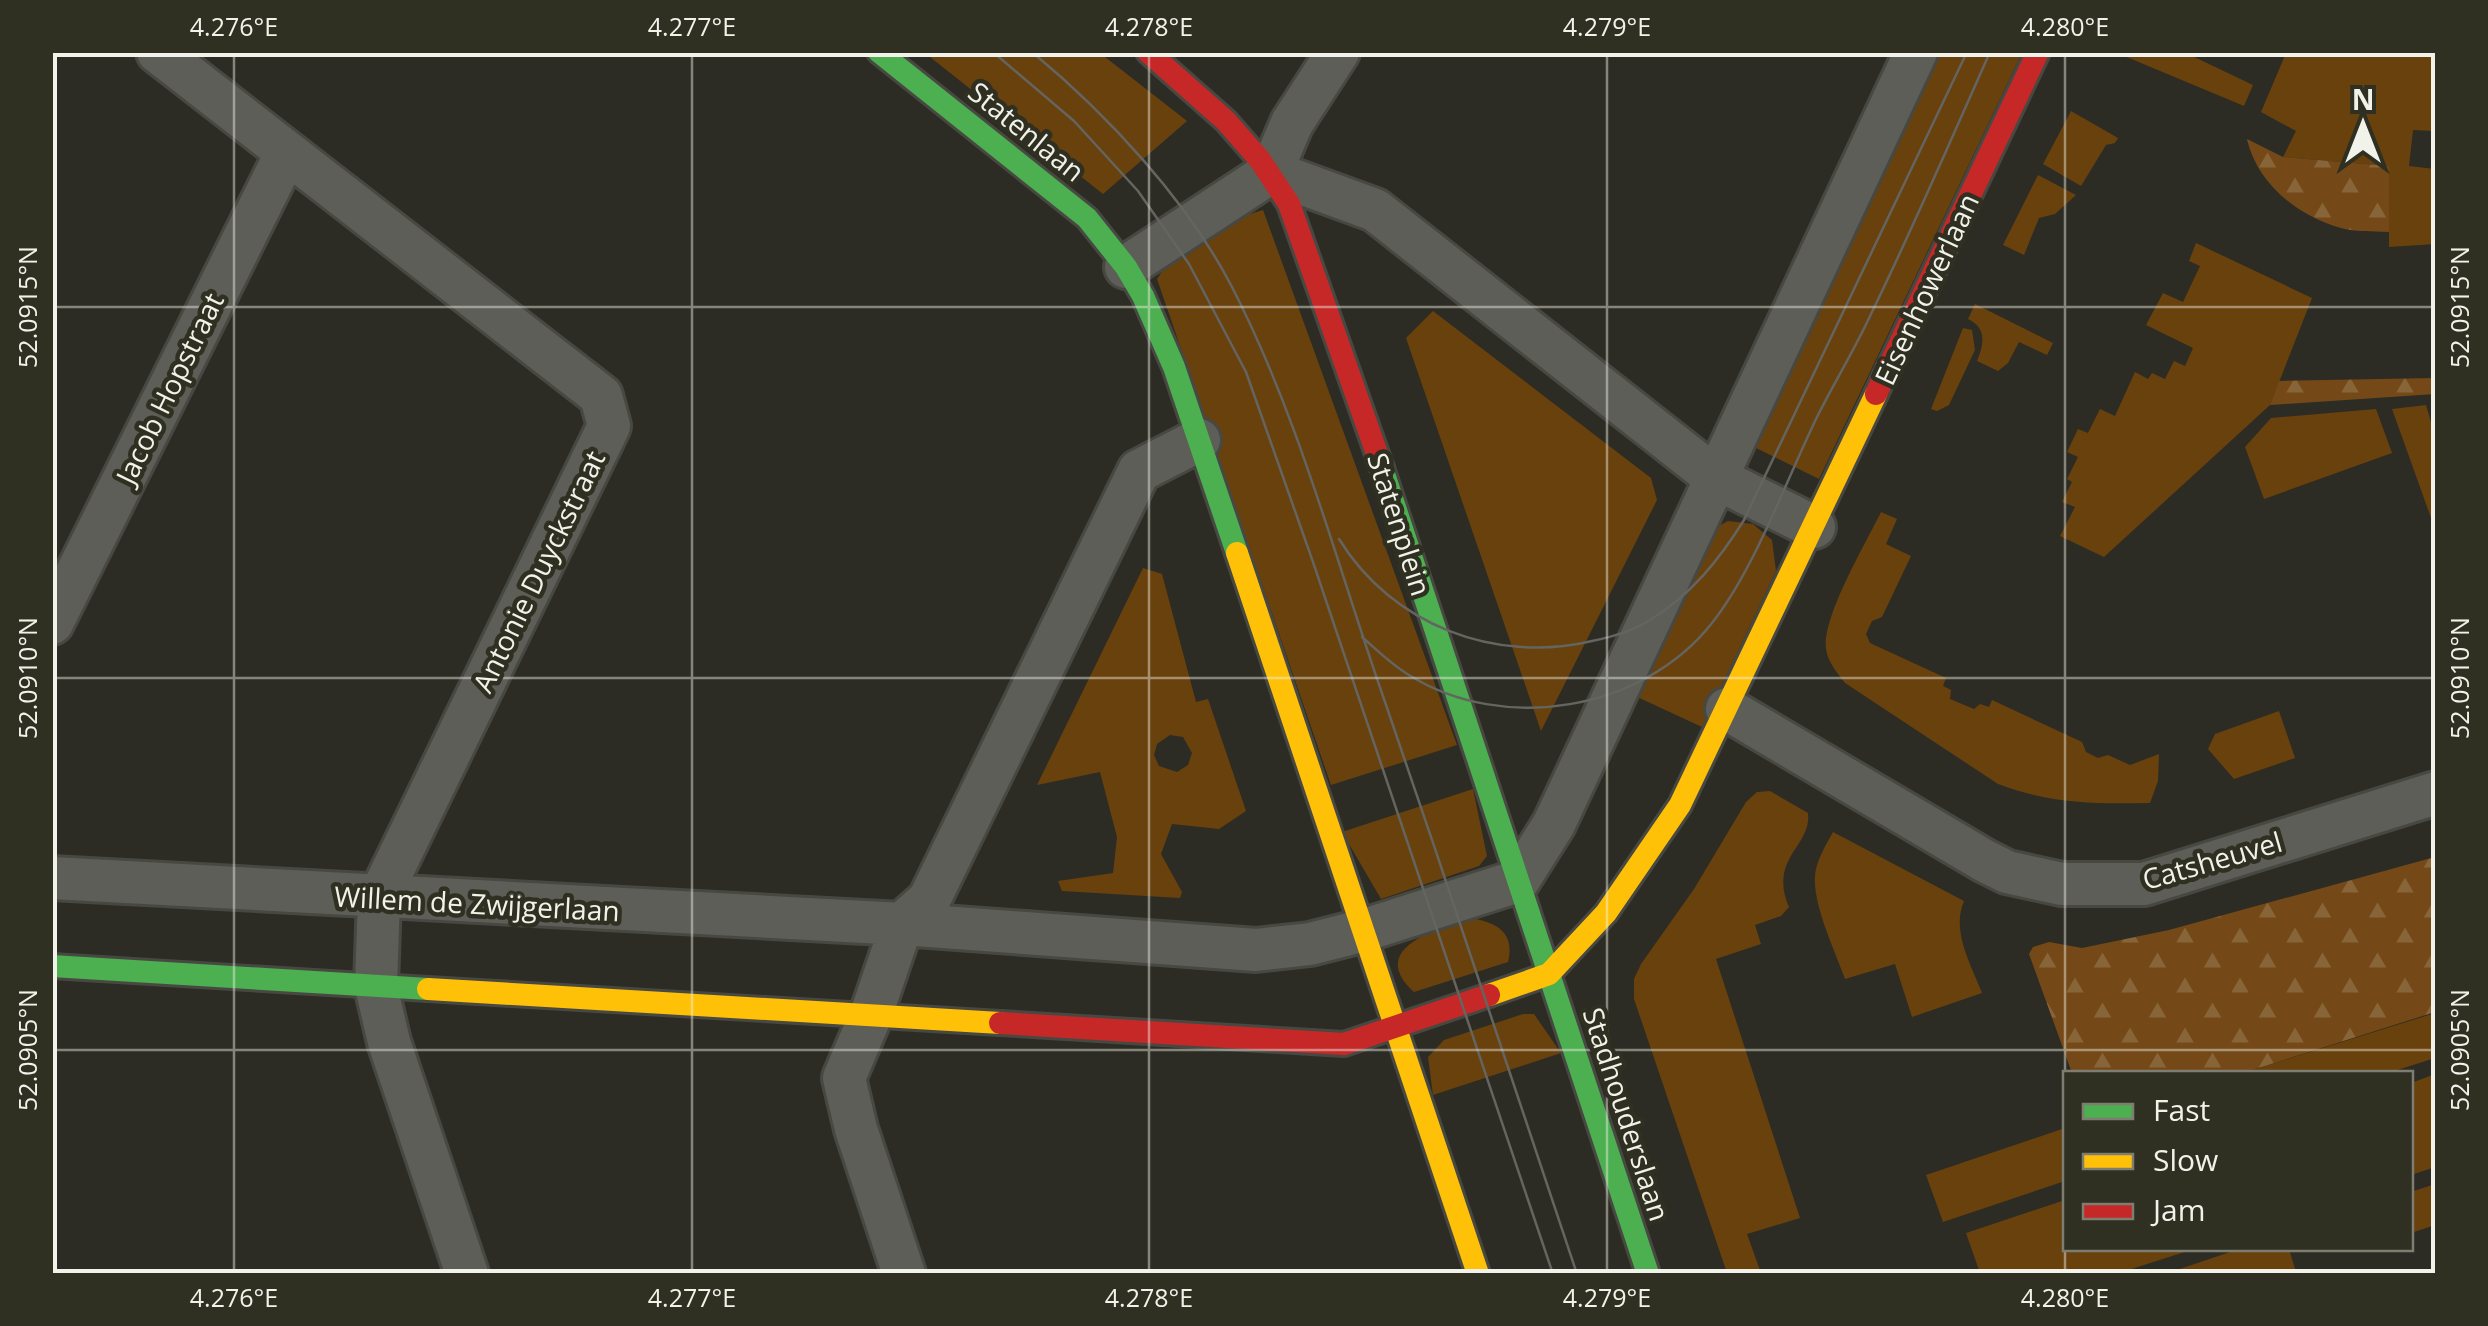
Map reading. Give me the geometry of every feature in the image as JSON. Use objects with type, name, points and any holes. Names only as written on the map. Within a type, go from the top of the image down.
[{"type":"street","name":"Antonie Duyckstraat","points":[[158,52],[601,396],[609,426],[379,898],[376,986],[388,1042],[468,1274]]},
{"type":"street","name":"Statenlaan","points":[[879,52],[1087,218],[1126,268]]},
{"type":"street","points":[[52,966],[1344,1044],[1549,974],[1606,912],[1680,805],[1814,527],[1716,478],[1375,210],[1271,172],[1207,100],[1148,52]]},
{"type":"street","points":[[1338,52],[1292,123],[1271,172],[1126,268],[1144,296],[1199,440],[1478,1274]]},
{"type":"street","points":[[902,924],[1256,950],[1310,944],[1364,930],[1518,880],[1554,824],[1916,52]]},
{"type":"street","name":"Eisenhowerlaan","points":[[1814,527],[2038,52]]},
{"type":"street","name":"Jacob Hopstraat","points":[[52,623],[286,154]]},
{"type":"street","name":"Statenplein","points":[[1271,172],[1289,204],[1354,388],[1549,974]]},
{"type":"street","points":[[904,1274],[856,1129],[844,1078],[871,1015],[902,924],[929,900],[1139,471],[1199,440]]},
{"type":"street","name":"Catsheuvel","points":[[1727,709],[2007,872],[2062,884],[2144,884],[2436,792]]},
{"type":"street","name":"Willem de Zwijgerlaan","points":[[52,878],[902,924]]},
{"type":"street","name":"Stadhouderslaan","points":[[1549,974],[1648,1274]]},
{"type":"shaded area","points":[[925,53],[1100,53],[1187,121],[1103,194]]},
{"type":"shaded area","points":[[1933,53],[2022,53],[1819,479],[1748,444]]},
{"type":"shaded area","points":[[2117,53],[2186,53],[2253,85],[2244,106]]},
{"type":"shaded area","points":[[2286,53],[2435,53],[2435,131],[2413,130],[2409,166],[2435,169],[2435,244],[2389,247],[2389,166],[2283,157],[2296,131],[2261,112]]},
{"type":"shaded area","points":[[2071,111],[2118,138],[2106,145],[2081,186],[2043,164]]},
{"type":"shaded area","points":[[2038,175],[2076,195],[2055,214],[2039,218],[2024,255],[2003,245]]},
{"type":"shaded area","points":[[1263,210],[1457,745],[1331,785],[1157,279],[1163,270],[1247,215]]},
{"type":"shaded area","points":[[2196,243],[2312,298],[2270,405],[2104,557],[2060,536],[2075,507],[2062,502],[2078,457],[2067,452],[2078,429],[2088,433],[2100,409],[2115,416],[2135,372],[2148,379],[2152,373],[2165,379],[2174,361],[2185,366],[2193,348],[2146,325],[2163,293],[2183,302],[2200,266],[2189,261]]},
{"type":"shaded area","points":[[1975,304],[2053,343],[2047,355],[2019,342],[2008,363],[1998,371],[1977,361],[1982,337],[1968,319]]},
{"type":"shaded area","points":[[1433,311],[1651,478],[1657,500],[1541,731],[1406,338]]},
{"type":"shaded area","points":[[1963,328],[1972,330],[1975,350],[1949,405],[1937,411],[1931,409]]},
{"type":"shaded area","points":[[2426,405],[2435,436],[2435,529],[2392,409]]},
{"type":"shaded area","points":[[2376,409],[2392,453],[2264,499],[2245,447],[2271,418]]},
{"type":"shaded area","points":[[1881,512],[1897,519],[1886,544],[1911,556],[1882,617],[1872,621],[1866,634],[1870,643],[1946,678],[1943,686],[1951,690],[1950,699],[1974,709],[1980,704],[1989,707],[1992,700],[2082,742],[2086,752],[2098,758],[2108,755],[2130,765],[2159,754],[2158,781],[2150,803],[2073,801],[2036,796],[1998,784],[1845,683],[1829,658],[1827,635],[1838,600]]},
{"type":"shaded area","points":[[1728,521],[1753,524],[1772,540],[1776,571],[1702,727],[1633,695],[1711,530]]},
{"type":"shaded area","points":[[1143,568],[1162,574],[1196,702],[1208,699],[1246,811],[1219,829],[1172,824],[1161,854],[1182,892],[1180,898],[1062,891],[1058,881],[1113,873],[1117,837],[1100,772],[1037,785]],"holes":[[[1170,735],[1183,737],[1192,753],[1188,765],[1177,772],[1159,766],[1154,755],[1157,744]]]},
{"type":"shaded area","points":[[2279,711],[2295,758],[2234,779],[2208,749],[2215,734]]},
{"type":"shaded area","points":[[1473,789],[1487,856],[1479,866],[1381,899],[1342,832]]},
{"type":"shaded area","points":[[1770,791],[1808,813],[1804,835],[1784,876],[1789,907],[1781,916],[1755,925],[1761,944],[1716,959],[1800,1218],[1747,1234],[1761,1273],[1727,1273],[1634,999],[1634,979],[1746,802],[1757,792]]},
{"type":"shaded area","points":[[1833,832],[1964,901],[1961,936],[1982,993],[1912,1017],[1895,964],[1845,979],[1816,894],[1816,869]]},
{"type":"shaded area","points":[[1471,918],[1502,931],[1509,944],[1508,962],[1414,992],[1401,977],[1398,963],[1402,952],[1426,934]]},
{"type":"shaded area","points":[[2435,1013],[2435,1058],[2394,1071],[2249,1071]]},
{"type":"shaded area","points":[[1523,1014],[1534,1014],[1561,1053],[1433,1095],[1428,1057],[1444,1040]]},
{"type":"shaded area","points":[[2435,1074],[2435,1167],[2413,1174],[2413,1082]]},
{"type":"shaded area","points":[[2063,1129],[2063,1182],[1943,1222],[1926,1175]]},
{"type":"shaded area","points":[[2435,1184],[2435,1225],[2413,1232],[2413,1191]]},
{"type":"shaded area","points":[[2063,1201],[2063,1251],[2188,1251],[2119,1273],[1980,1273],[1966,1233]]},
{"type":"shaded area","points":[[2233,1251],[2290,1251],[2296,1272],[2168,1273]]},
{"type":"green space","points":[[2247,139],[2283,157],[2389,166],[2389,232],[2341,228],[2295,206],[2281,196],[2260,170]]},
{"type":"green space","points":[[2435,378],[2435,394],[2270,405],[2279,381]]},
{"type":"green space","points":[[2435,857],[2435,1012],[2249,1071],[2071,1071],[2029,954],[2033,947],[2049,942],[2082,948],[2169,930]]},
{"type":"tram line","points":[[993,52],[1074,121],[1138,191],[1189,264],[1246,372],[1553,1274]]},
{"type":"tram line","points":[[1032,52],[1089,103],[1169,191],[1214,254],[1256,336],[1315,490],[1577,1274]]},
{"type":"tram line","points":[[1339,539],[1361,569],[1387,594],[1417,615],[1483,642],[1555,647],[1592,641],[1629,630],[1665,610],[1703,576],[1744,520],[1967,52]]},
{"type":"tram line","points":[[1362,637],[1403,671],[1446,693],[1486,704],[1528,708],[1570,704],[1611,694],[1649,677],[1683,653],[1712,623],[1743,576],[1902,249],[1990,52]]},
{"type":"traffic: fast","points":[[879,52],[1087,218],[1126,267],[1174,367],[1237,553]]},
{"type":"traffic: fast","points":[[1382,468],[1648,1274]]},
{"type":"traffic: fast","points":[[52,966],[428,989]]},
{"type":"traffic: slow","points":[[1489,995],[1549,974],[1606,913],[1680,805],[1876,394]]},
{"type":"traffic: slow","points":[[1237,553],[1478,1274]]},
{"type":"traffic: slow","points":[[428,989],[1000,1023]]},
{"type":"traffic: jam","points":[[1148,52],[1226,121],[1260,160],[1289,204],[1382,468]]},
{"type":"traffic: jam","points":[[1876,394],[2038,52]]},
{"type":"traffic: jam","points":[[1000,1023],[1344,1044],[1489,995]]}]
